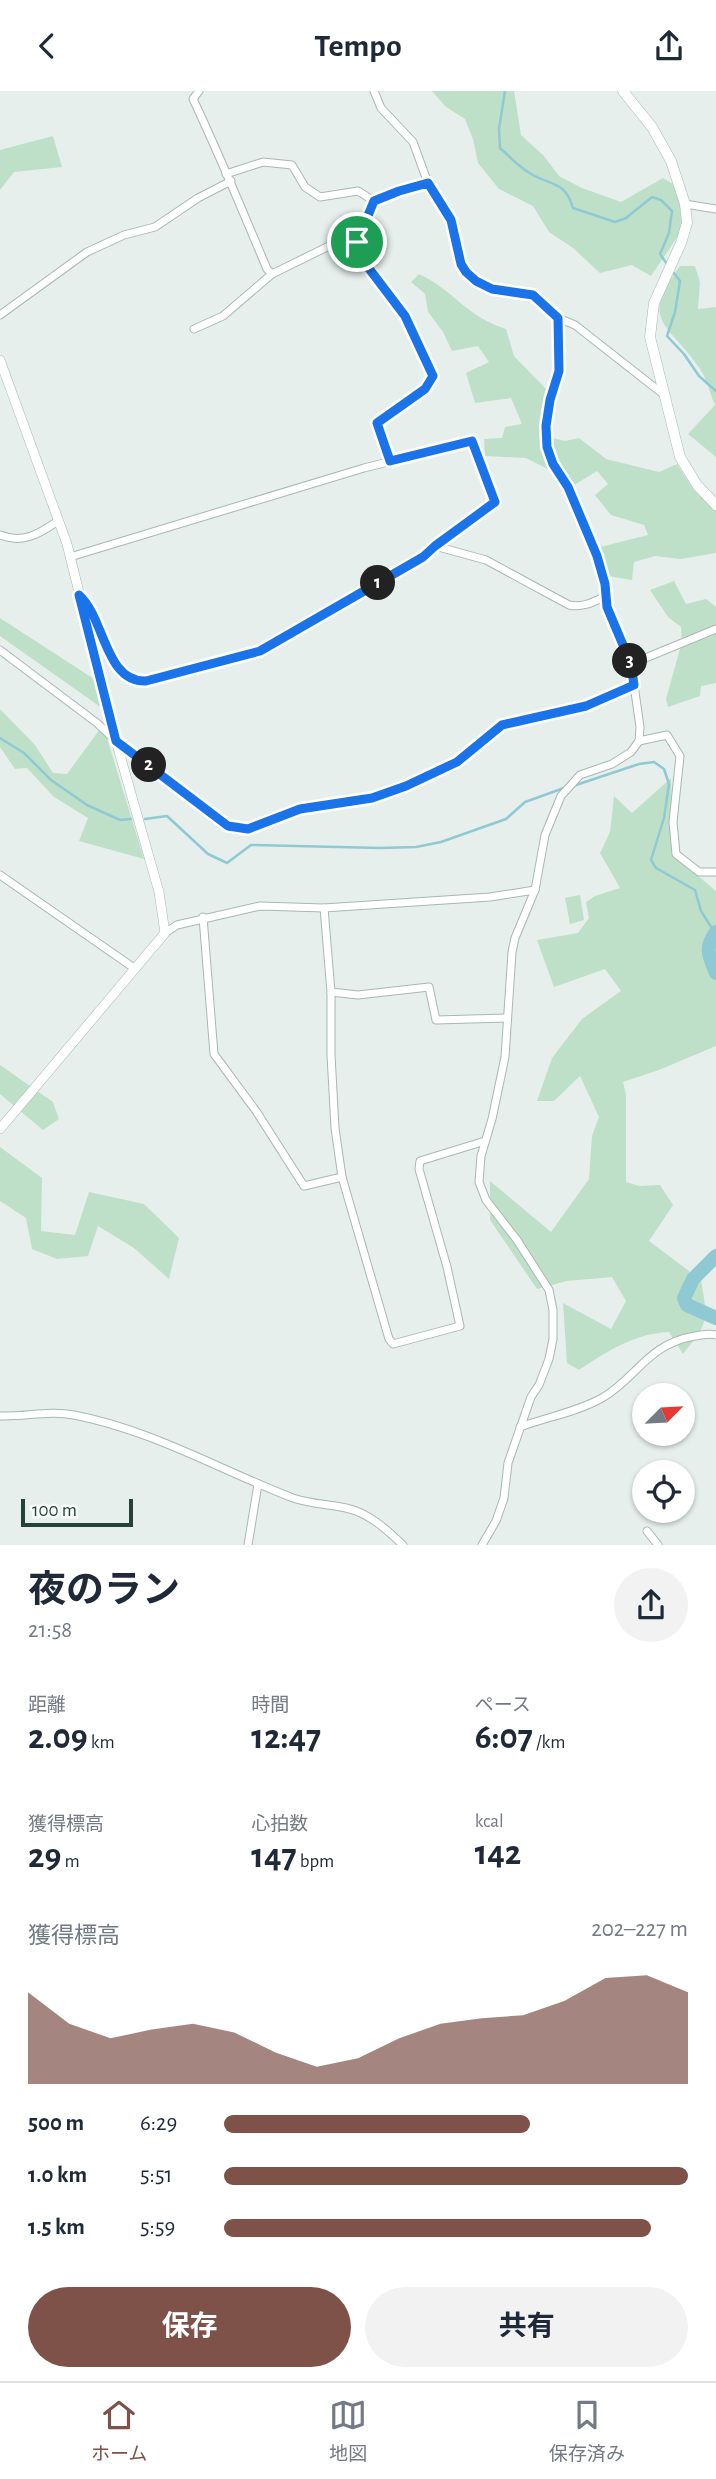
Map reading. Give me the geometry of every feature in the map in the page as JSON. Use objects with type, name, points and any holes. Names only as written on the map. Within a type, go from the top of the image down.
[{"type":"main road","points":[[623,91],[652,127],[671,161],[685,204],[687,223],[654,303],[650,337],[680,457],[697,485],[716,505]]},
{"type":"street","points":[[199,91],[193,99],[231,181],[267,269],[272,274]]},
{"type":"street","points":[[374,91],[381,108],[413,142],[428,183],[451,220],[461,264],[466,272],[492,289],[533,295],[558,318],[575,325],[663,394]]},
{"type":"street","points":[[226,174],[263,162],[292,165],[305,187],[320,197],[358,191],[374,201]]},
{"type":"street","points":[[0,315],[87,252],[124,235],[155,227],[198,198],[231,181]]},
{"type":"street","points":[[390,461],[377,423],[425,389],[433,376],[405,316],[361,258],[357,242],[374,201],[428,183]]},
{"type":"street","points":[[685,204],[716,209]]},
{"type":"street","points":[[194,328],[223,316],[272,274],[308,258],[319,249],[357,242]]},
{"type":"street","points":[[482,1545],[496,1521],[504,1498],[508,1463],[531,1397],[549,1359],[554,1339],[549,1290],[517,1240],[486,1200],[479,1182],[481,1156],[505,1056],[515,937],[535,890],[545,835],[564,793],[580,775],[631,753],[639,741],[640,727],[631,664],[607,607],[597,556],[568,487],[553,464],[547,447],[546,426],[550,400],[559,371],[558,318]]},
{"type":"street","points":[[0,360],[70,557],[116,741],[159,893],[165,933]]},
{"type":"street","points":[[70,557],[390,461],[472,441],[495,502],[423,557],[260,651],[146,681],[135,681],[125,674],[108,654],[102,630],[86,601],[79,595]]},
{"type":"street","points":[[0,535],[21,540],[45,531],[58,521]]},
{"type":"street","points":[[435,546],[486,560],[569,605],[578,607],[606,596]]},
{"type":"street","points":[[631,664],[716,629]]},
{"type":"street","points":[[0,650],[228,826],[248,829],[300,809],[356,801],[406,786],[457,762],[502,725],[586,706],[634,685]]},
{"type":"street","points":[[639,741],[667,735],[680,756],[673,822],[676,854],[699,872],[716,872]]},
{"type":"street","points":[[0,875],[134,968]]},
{"type":"street","points":[[0,1129],[134,968],[165,933],[177,925],[260,906],[324,908],[490,897],[535,890]]},
{"type":"street","points":[[324,908],[331,992],[335,1128],[342,1177],[389,1339],[393,1344],[460,1326],[419,1169],[420,1161],[485,1141]]},
{"type":"street","points":[[203,917],[214,1054],[256,1111],[304,1186],[342,1177]]},
{"type":"street","points":[[331,992],[358,995],[429,987],[436,1020],[508,1018]]},
{"type":"street","points":[[520,1427],[604,1397],[661,1348],[686,1337],[709,1333],[716,1335]]},
{"type":"street","points":[[0,1416],[47,1412],[74,1415],[164,1441],[300,1500],[348,1508],[367,1515],[403,1545]]},
{"type":"street","points":[[248,1545],[258,1484]]},
{"type":"street","points":[[647,1531],[658,1545]]},
{"type":"green space","points":[[432,91],[514,91],[521,135],[544,156],[559,176],[582,188],[621,202],[663,178],[681,189],[682,230],[651,276],[632,265],[600,273],[573,248],[549,232],[533,206],[499,189],[478,163],[465,119],[446,107]]},
{"type":"green space","points":[[53,136],[62,167],[14,172],[0,190],[0,150]]},
{"type":"green space","points":[[680,266],[695,266],[700,282],[698,309],[716,307],[716,457],[688,434],[715,405],[707,382],[663,322],[660,312],[667,285]]},
{"type":"green space","points":[[419,274],[492,324],[506,329],[514,356],[546,389],[541,411],[545,436],[565,441],[579,438],[606,459],[659,472],[677,464],[691,486],[716,511],[716,553],[681,559],[655,556],[634,562],[632,580],[608,576],[600,547],[648,535],[644,525],[611,515],[595,495],[608,484],[597,471],[571,487],[552,471],[526,458],[485,456],[484,439],[502,438],[505,427],[522,424],[511,398],[475,403],[466,373],[489,362],[478,346],[452,351],[443,332],[428,312],[425,294],[411,282]]},
{"type":"green space","points":[[674,581],[686,604],[706,599],[716,607],[716,683],[701,686],[700,696],[668,707],[666,699],[682,642],[681,627],[668,617],[650,590]]},
{"type":"green space","points":[[0,618],[94,679],[109,713],[0,636]]},
{"type":"green space","points":[[0,709],[35,745],[53,773],[67,774],[103,725],[144,859],[79,841],[88,818],[54,797],[27,768],[15,769],[0,747]]},
{"type":"green space","points":[[671,778],[673,846],[697,875],[716,891],[716,937],[711,940],[716,956],[716,1046],[623,1082],[626,1095],[626,1182],[639,1186],[660,1185],[673,1205],[649,1241],[701,1280],[705,1304],[704,1320],[698,1335],[683,1354],[669,1332],[656,1333],[621,1345],[579,1370],[567,1363],[563,1303],[611,1329],[626,1301],[612,1277],[567,1281],[537,1289],[490,1220],[490,1181],[551,1232],[589,1179],[592,1136],[599,1117],[580,1076],[554,1101],[537,1101],[552,1058],[582,1019],[621,991],[605,969],[554,987],[537,940],[578,933],[589,918],[586,902],[595,896],[620,888],[600,853],[610,832],[614,796],[632,813]]},
{"type":"green space","points":[[580,895],[584,920],[570,924],[565,898]]},
{"type":"green space","points":[[0,1065],[53,1102],[59,1119],[43,1130],[0,1094]]},
{"type":"green space","points":[[0,1147],[42,1178],[41,1231],[75,1235],[89,1192],[144,1204],[179,1238],[169,1279],[134,1248],[98,1226],[88,1256],[57,1259],[32,1249],[26,1218],[0,1201]]},
{"type":"waterway","points":[[505,91],[499,129],[500,148],[527,171],[562,189],[573,208],[615,222],[626,218],[652,197],[661,200],[672,211],[669,233],[660,254],[667,264]]},
{"type":"waterway","points":[[673,272],[680,281],[675,312],[667,336],[699,376],[716,391]]},
{"type":"waterway","points":[[0,738],[24,753],[51,780],[87,805],[120,820],[131,819]]},
{"type":"waterway","points":[[573,786],[639,764],[654,762],[664,769],[669,784],[664,818],[651,860],[656,868],[695,890],[701,911],[715,933]]},
{"type":"waterway","points":[[145,819],[167,816],[208,854],[227,863],[251,845],[380,848],[416,847],[441,842],[506,819],[525,802],[564,788]]},
{"type":"waterway","points":[[716,932],[709,952],[716,973]]},
{"type":"waterway","points":[[716,1256],[693,1279],[684,1298],[687,1305],[716,1318]]},
{"type":"route","points":[[428,183],[451,220],[461,264],[466,272],[492,289],[533,295],[558,318],[559,371],[550,400],[546,426],[547,447],[553,464],[568,487],[597,556],[605,584],[607,607],[631,664],[634,685],[586,706],[502,725],[457,762],[406,786],[372,798],[300,809],[263,825],[239,829],[228,826],[116,741],[79,595],[86,601],[102,630],[108,654],[125,674],[135,681],[146,681],[260,651],[423,557],[495,502],[472,441],[390,461],[377,423],[425,389],[433,376],[405,316],[361,258],[357,242],[374,201],[428,183]]}]
